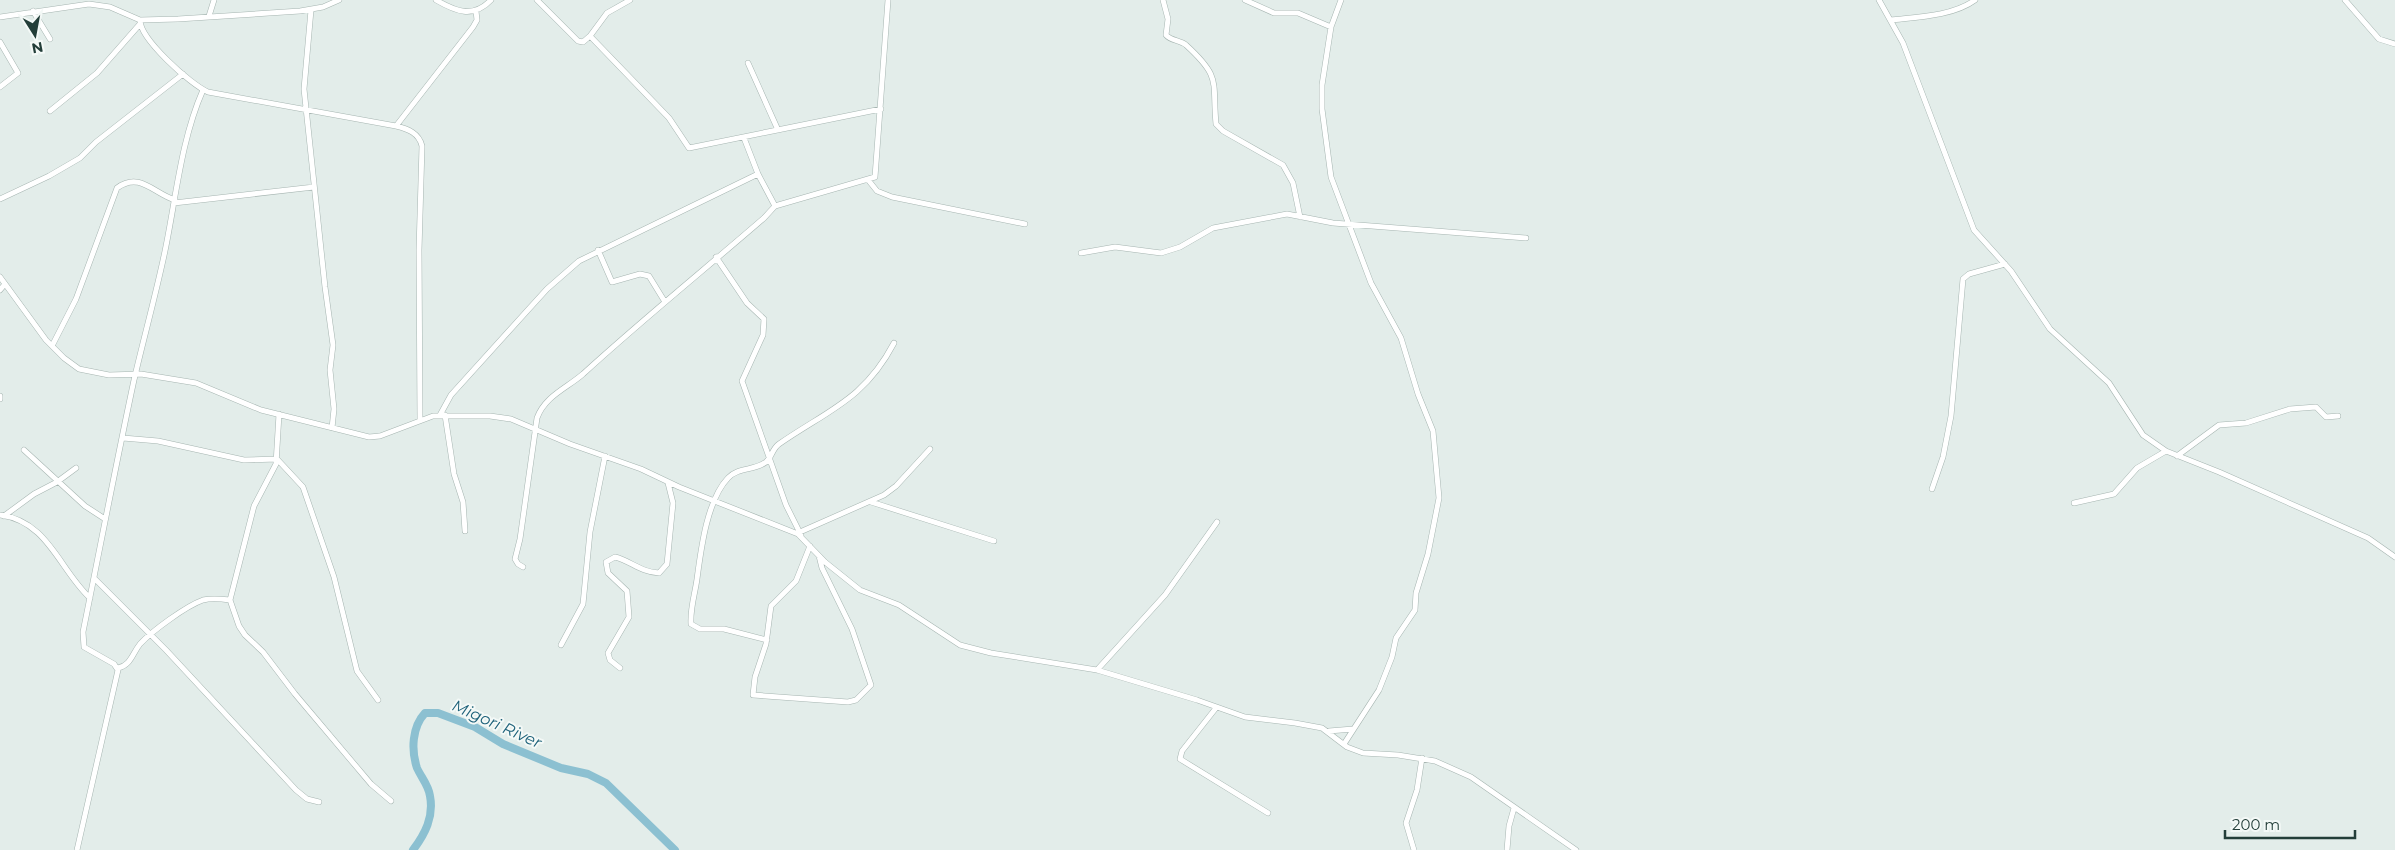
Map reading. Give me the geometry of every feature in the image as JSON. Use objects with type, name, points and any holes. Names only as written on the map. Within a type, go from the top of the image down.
[{"type":"street","points":[[208,16],[214,0]]},
{"type":"street","points":[[0,17],[89,4],[105,6],[140,22],[312,10],[339,0]]},
{"type":"street","points":[[436,0],[456,10],[476,11],[491,0]]},
{"type":"street","points":[[537,0],[578,41],[583,42],[590,36],[607,13],[630,0]]},
{"type":"street","points":[[524,567],[516,562],[515,559],[520,539],[536,429],[539,414],[545,404],[581,376],[632,328],[764,218],[775,206],[842,185],[873,179],[876,174],[888,0]]},
{"type":"street","points":[[1163,0],[1168,19],[1166,35],[1185,45],[1207,65],[1212,73],[1216,124],[1222,131],[1283,165],[1293,183],[1300,217]]},
{"type":"street","points":[[1245,0],[1274,13],[1298,13],[1331,27]]},
{"type":"street","points":[[1341,0],[1331,27],[1322,85],[1322,109],[1331,177],[1374,290],[1401,338],[1418,394],[1433,431],[1439,498],[1428,554],[1416,593],[1415,610],[1396,638],[1392,657],[1379,690],[1344,744]]},
{"type":"street","points":[[1879,0],[1891,20],[1922,92],[1972,225],[1980,238],[2005,264],[2050,329],[2104,378],[2114,390],[2143,435],[2166,452],[2219,472],[2368,538],[2395,557]]},
{"type":"street","points":[[1891,20],[1942,12],[1964,6],[1975,0]]},
{"type":"street","points":[[2345,0],[2379,39],[2395,44]]},
{"type":"street","points":[[312,10],[305,76],[306,111],[333,345],[331,364],[334,409],[332,428]]},
{"type":"street","points":[[33,11],[50,39]]},
{"type":"street","points":[[396,126],[473,27],[477,20],[476,11]]},
{"type":"street","points":[[140,22],[148,38],[183,74],[203,90],[215,94],[306,111],[396,126],[415,133],[422,146],[419,232],[420,420]]},
{"type":"street","points":[[50,111],[97,72],[140,22]]},
{"type":"street","points":[[590,36],[668,118],[689,148],[881,109]]},
{"type":"street","points":[[0,42],[18,72],[0,87]]},
{"type":"street","points":[[748,63],[778,130]]},
{"type":"street","points":[[0,199],[50,176],[80,158],[96,142],[183,74]]},
{"type":"street","points":[[118,668],[86,649],[83,645],[83,632],[136,374],[166,250],[174,202],[194,113],[203,90]]},
{"type":"street","points":[[744,138],[758,174],[775,206]]},
{"type":"street","points":[[464,531],[463,502],[453,469],[443,415],[451,395],[547,289],[579,261],[598,250],[758,174]]},
{"type":"street","points":[[869,181],[877,191],[892,197],[1025,224]]},
{"type":"street","points":[[52,346],[76,299],[118,188],[132,182],[141,182],[174,202],[314,188]]},
{"type":"street","points":[[1081,253],[1115,247],[1161,253],[1180,247],[1213,228],[1287,214],[1348,224],[1526,238]]},
{"type":"street","points":[[598,250],[612,282],[640,274],[649,276],[665,302]]},
{"type":"street","points":[[716,257],[747,303],[764,318],[762,339],[742,381],[785,502],[804,540]]},
{"type":"street","points":[[1932,489],[1943,457],[1952,406],[1963,279],[1969,274],[2005,264]]},
{"type":"street","points":[[0,277],[52,346],[69,362],[84,371],[109,375],[136,374],[196,383],[252,407],[375,437],[420,420],[443,415],[498,416],[512,419],[785,528],[804,540],[819,556],[860,590],[899,605],[960,645],[984,652],[1097,670],[1198,700],[1245,718],[1295,722],[1329,731],[1353,729]]},
{"type":"street","points":[[0,290],[5,284]]},
{"type":"street","points":[[767,640],[724,629],[700,629],[691,624],[698,565],[714,500],[729,476],[741,470],[765,463],[779,444],[830,413],[857,392],[879,370],[894,343]]},
{"type":"street","points":[[2177,456],[2220,424],[2252,422],[2290,409],[2310,406],[2316,407],[2326,417],[2338,416]]},
{"type":"street","points":[[279,414],[277,459],[274,472],[254,506],[230,600],[244,635],[263,652],[371,784],[390,801]]},
{"type":"street","points":[[123,438],[158,441],[244,460],[277,459],[303,487],[332,567],[357,671],[378,700]]},
{"type":"street","points":[[800,532],[871,502],[896,486],[930,449]]},
{"type":"street","points":[[24,450],[57,482],[94,513],[106,518]]},
{"type":"street","points":[[2074,503],[2114,494],[2137,468],[2166,452]]},
{"type":"street","points":[[561,645],[583,604],[590,532],[605,456]]},
{"type":"street","points":[[1,516],[34,494],[57,482],[76,468]]},
{"type":"street","points":[[620,668],[610,660],[608,653],[630,618],[628,596],[625,588],[608,573],[606,562],[615,557],[627,561],[633,567],[655,573],[661,572],[664,569],[667,564],[673,503],[668,482]]},
{"type":"street","points":[[871,502],[994,541]]},
{"type":"street","points":[[1,516],[25,522],[43,535],[69,574],[90,598]]},
{"type":"street","points":[[1097,670],[1165,595],[1217,522]]},
{"type":"street","points":[[810,546],[796,581],[772,604],[767,640],[754,684],[753,695],[848,702],[856,700],[869,688],[870,681],[855,636],[822,568],[819,556]]},
{"type":"street","points":[[94,578],[150,634],[296,790],[307,799],[319,802]]},
{"type":"street","points":[[118,668],[128,664],[134,652],[155,629],[203,600],[230,600]]},
{"type":"street","points":[[77,850],[118,668]]},
{"type":"street","points":[[1216,708],[1182,751],[1179,758],[1268,813]]},
{"type":"street","points":[[1329,731],[1344,744],[1363,753],[1422,758],[1435,761],[1470,777],[1576,850]]},
{"type":"street","points":[[1414,850],[1406,822],[1417,790],[1422,758]]},
{"type":"street","points":[[1507,850],[1509,826],[1514,808]]},
{"type":"waterway","name":"Migori River","points":[[413,850],[428,825],[431,811],[429,792],[417,768],[413,746],[417,725],[425,713],[438,713],[475,727],[503,744],[561,768],[588,774],[606,783],[675,850]]}]
